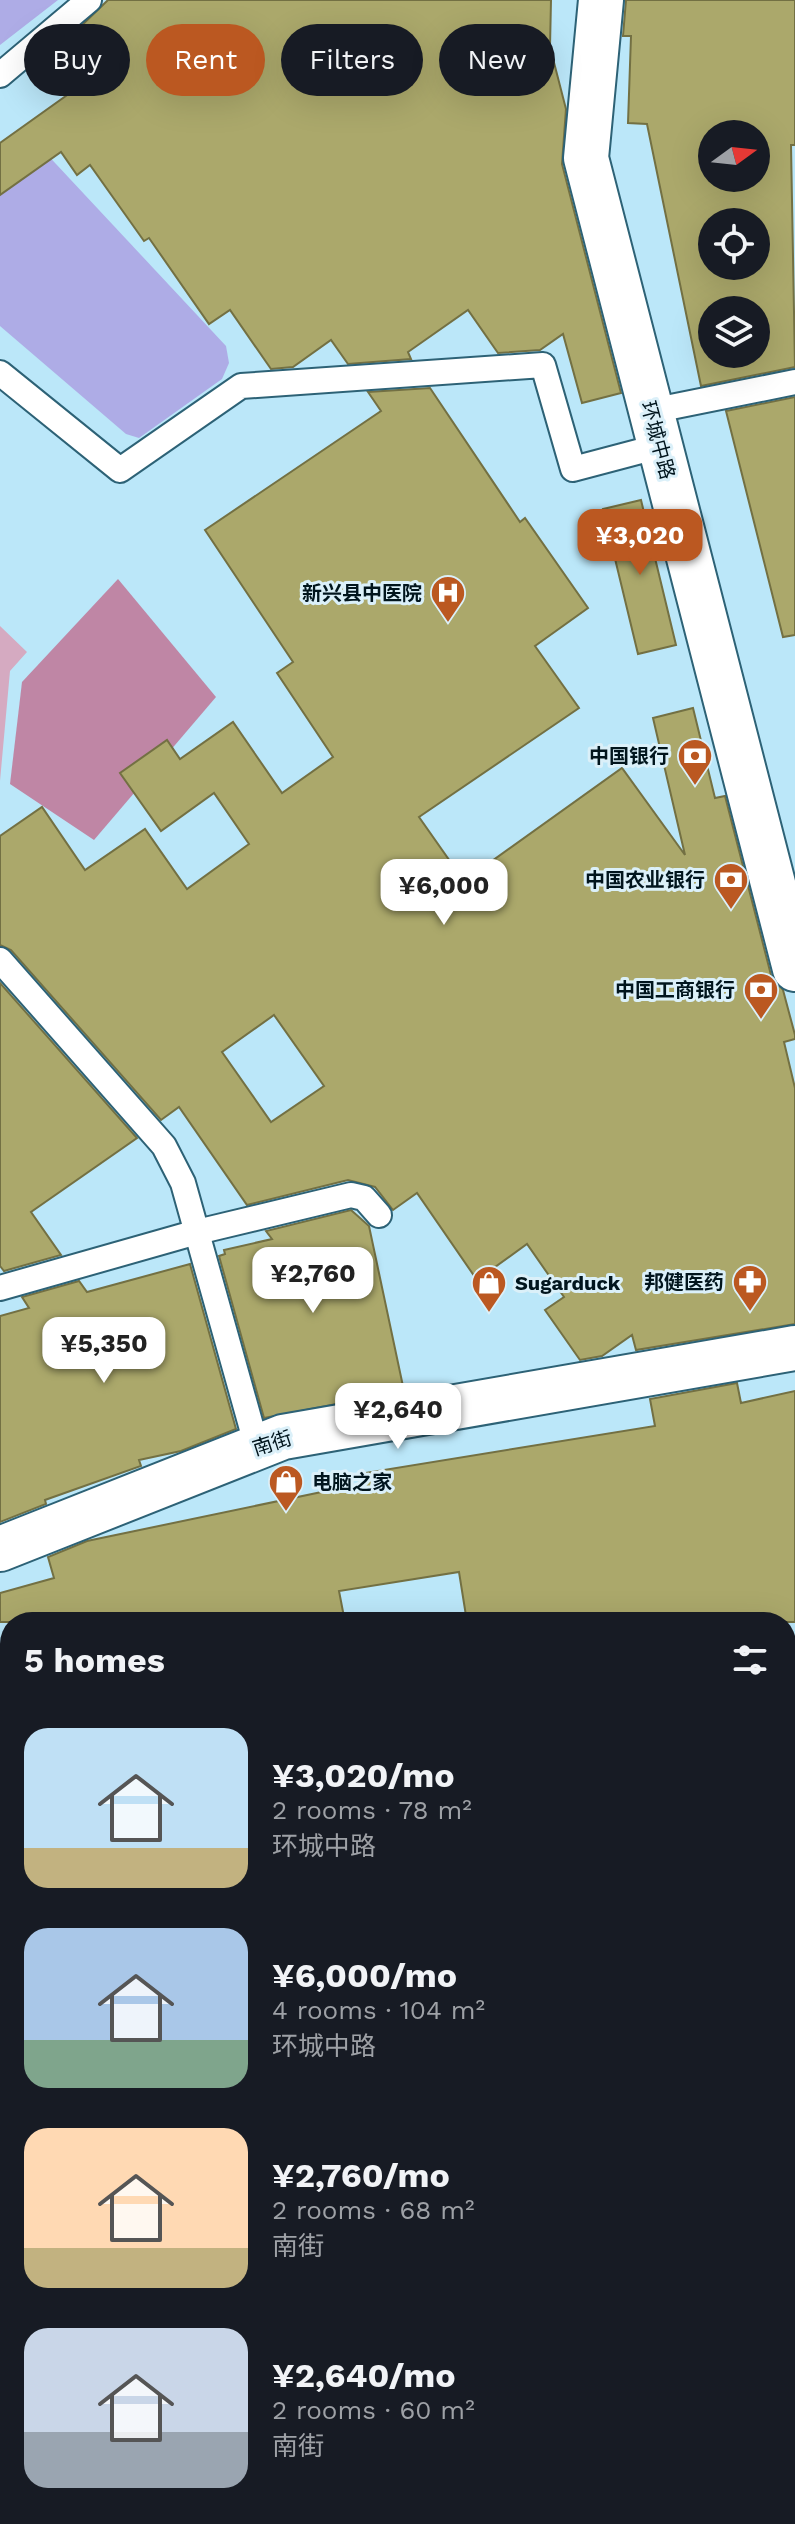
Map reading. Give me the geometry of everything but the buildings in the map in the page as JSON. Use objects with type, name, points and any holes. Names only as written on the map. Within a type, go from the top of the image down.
[{"type":"street","name":"环城中路","points":[[601,0],[586,158],[795,969]]},
{"type":"street","name":"南街","points":[[0,1549],[283,1437],[795,1348]]},
{"type":"lane","points":[[0,75],[89,0]]},
{"type":"lane","points":[[0,373],[120,470],[241,386],[543,365],[573,469],[655,428],[795,382]]},
{"type":"lane","points":[[0,960],[164,1146],[183,1183],[257,1447]]},
{"type":"lane","points":[[0,1288],[197,1232],[351,1195],[364,1198],[379,1215]]},
{"type":"shaded area","points":[[118,579],[216,697],[94,840],[10,784],[22,682]]},
{"type":"shaded area","points":[[0,626],[27,652],[10,671],[0,781]]},
{"type":"water","points":[[0,0],[58,0],[24,24],[0,45]]},
{"type":"water","points":[[42,149],[226,346],[229,363],[222,379],[139,438],[126,434],[0,326],[0,170]]},
{"type":"place","name":"新兴县中医院","points":[[448,624]]},
{"type":"place","name":"中国银行","points":[[695,787]]},
{"type":"place","name":"中国农业银行","points":[[731,911]]},
{"type":"place","name":"中国工商银行","points":[[761,1021]]},
{"type":"place","name":"邦健医药","points":[[750,1313]]},
{"type":"place","name":"Sugarduck","points":[[489,1314]]},
{"type":"place","name":"电脑之家","points":[[286,1513]]}]
